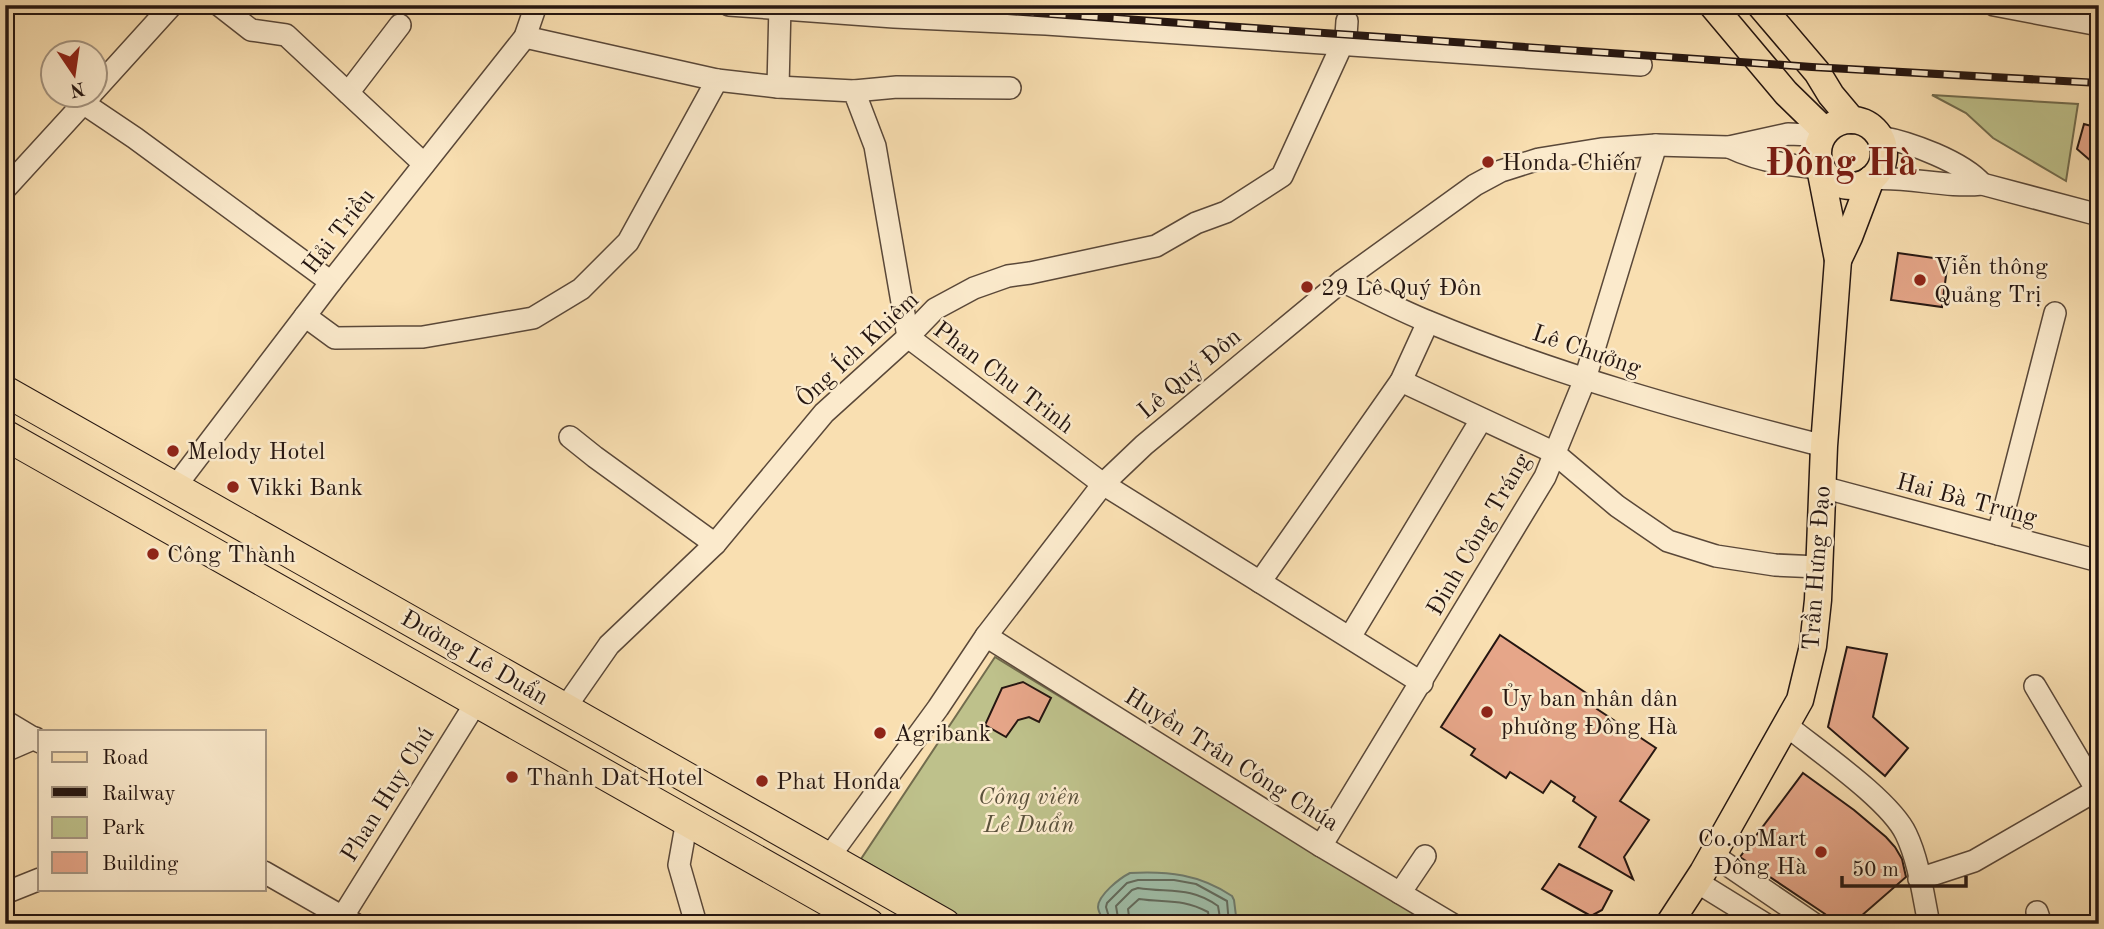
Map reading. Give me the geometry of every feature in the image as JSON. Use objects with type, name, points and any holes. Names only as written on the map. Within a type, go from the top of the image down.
[{"type":"highway","name":"Đường Lê Duẩn","points":[[5,391],[945,924]]},
{"type":"highway","name":"Đường Lê Duẩn","points":[[5,435],[869,924]]},
{"type":"highway","points":[[811,891],[829,857]]},
{"type":"main road","points":[[1712,5],[1786,93],[1825,131]]},
{"type":"main road","points":[[1760,5],[1817,72],[1831,95],[1852,120]]},
{"type":"main road","points":[[1852,120],[1872,127],[1880,137],[1884,152],[1881,167],[1871,179],[1857,185],[1843,184],[1830,178],[1820,168],[1820,143],[1825,131],[1836,124],[1852,120]]},
{"type":"main road","name":"Trần Hưng Đạo","points":[[1669,924],[1713,855],[1800,700],[1813,646],[1838,260],[1820,168]]},
{"type":"main road","name":"Trần Hưng Đạo","points":[[1838,260],[1871,179]]},
{"type":"street","points":[[108,76],[172,5]]},
{"type":"street","points":[[219,5],[251,30],[286,35],[424,164]]},
{"type":"street","name":"Hải Triều","points":[[175,486],[331,282],[525,37],[537,5]]},
{"type":"street","points":[[729,5],[1641,65]]},
{"type":"street","points":[[2003,6],[2099,25]]},
{"type":"street","points":[[778,87],[780,8]]},
{"type":"street","name":"Ông Ích Khiêm","points":[[565,708],[608,645],[715,544],[824,412],[908,337],[935,309],[974,288],[1008,276],[1030,274],[1156,246],[1196,223],[1226,212],[1282,176],[1342,44],[1348,21]]},
{"type":"street","points":[[348,93],[400,25]]},
{"type":"street","points":[[525,37],[717,80],[778,87],[854,90],[897,87],[1010,88]]},
{"type":"street","points":[[305,316],[335,338],[423,337],[533,318],[581,289],[628,243],[717,80]]},
{"type":"street","name":"Phan Chu Trinh","points":[[854,90],[875,146],[908,337],[1103,485],[1422,683]]},
{"type":"street","points":[[5,189],[79,108]]},
{"type":"street","points":[[103,108],[135,138],[331,282]]},
{"type":"street","name":"Lê Quý Đôn","points":[[829,857],[939,708],[986,636],[1103,485],[1163,429],[1342,281],[1475,186],[1501,171],[1551,157],[1601,149],[1656,145],[1729,147],[1788,134],[1813,135],[1825,131]]},
{"type":"street","points":[[1880,137],[1919,149],[1957,166],[1975,175],[1982,184]]},
{"type":"street","name":"Đinh Công Tráng","points":[[1321,846],[1545,477],[1585,379],[1656,145]]},
{"type":"street","name":"Lê Quý Đôn","points":[[1729,147],[1744,155],[1820,168]]},
{"type":"street","points":[[1871,179],[1895,177],[1964,186],[1982,184],[2099,215]]},
{"type":"street","name":"Lê Chưởng","points":[[1342,281],[1428,322],[1585,379],[1710,417],[1824,446]]},
{"type":"street","points":[[1998,534],[2055,313]]},
{"type":"street","points":[[1260,582],[1401,381],[1428,322]]},
{"type":"street","points":[[1401,381],[1553,452],[1617,506],[1668,541],[1716,556],[1775,565],[1819,567]]},
{"type":"street","points":[[1350,637],[1481,420]]},
{"type":"street","points":[[570,436],[715,544]]},
{"type":"street","name":"Hai Bà Trưng","points":[[1822,487],[2099,561]]},
{"type":"street","name":"Huyền Trân Công Chúa","points":[[986,636],[1321,846],[1452,924]]},
{"type":"street","points":[[1919,879],[1974,861],[2098,792],[2035,686]]},
{"type":"street","name":"Phan Huy Chú","points":[[345,921],[477,701]]},
{"type":"street","points":[[5,721],[38,740]]},
{"type":"street","points":[[1786,725],[1892,813],[1906,834],[1916,861],[1929,924]]},
{"type":"street","points":[[5,751],[38,740]]},
{"type":"street","points":[[687,820],[679,866],[696,924]]},
{"type":"street","points":[[1713,855],[1814,924]]},
{"type":"street","points":[[1400,893],[1425,856]]},
{"type":"street","points":[[266,873],[345,921]]},
{"type":"street","points":[[5,893],[38,880]]},
{"type":"street","points":[[1697,882],[1765,924]]},
{"type":"green space","points":[[1932,95],[2078,104],[2066,181],[1993,138],[1966,113]]},
{"type":"green space","name":"Công viên Lê Duẩn","points":[[995,657],[1434,924],[972,924],[861,859]]},
{"type":"water","points":[[1130,873],[1183,876],[1220,889],[1234,900],[1237,924],[1105,924],[1098,909],[1099,902],[1110,887]]},
{"type":"building","points":[[2084,124],[2099,128],[2099,168],[2077,149]]},
{"type":"building","name":"Viễn thông Quảng Trị","points":[[1898,253],[1948,260],[1942,307],[1891,300]]},
{"type":"building","points":[[1500,635],[1601,703],[1597,709],[1656,748],[1620,801],[1649,820],[1624,857],[1633,879],[1579,847],[1596,817],[1573,801],[1575,797],[1551,781],[1543,793],[1510,772],[1506,778],[1471,755],[1475,749],[1441,727]]},
{"type":"building","points":[[1847,647],[1887,654],[1873,717],[1908,748],[1885,776],[1828,727]]},
{"type":"building","points":[[1023,682],[1051,698],[1039,722],[1029,717],[1018,720],[1006,737],[985,725],[1002,688]]},
{"type":"building","name":"Co.opMart Đông Hà","points":[[1803,773],[1886,837],[1902,859],[1906,877],[1852,924],[1835,924],[1825,914],[1740,857]]},
{"type":"building","points":[[1559,864],[1612,891],[1602,910],[1591,916],[1542,889]]},
{"type":"railway","points":[[922,5],[1812,67],[2099,83]]},
{"type":"place","name":"Honda Chiến","points":[[1488,162]]},
{"type":"place","name":"Viễn thông Quảng Trị","points":[[1920,280]]},
{"type":"place","name":"29 Lê Quý Đôn","points":[[1307,287]]},
{"type":"place","name":"Melody Hotel","points":[[173,451]]},
{"type":"place","name":"Vikki Bank","points":[[233,487]]},
{"type":"place","name":"Công Thành","points":[[153,554]]},
{"type":"place","name":"Ủy ban nhân dân phường Đông Hà","points":[[1487,712]]},
{"type":"place","name":"Agribank","points":[[880,733]]},
{"type":"place","name":"Thanh Dat Hotel","points":[[512,777]]},
{"type":"place","name":"Phat Honda","points":[[762,781]]},
{"type":"place","name":"Co.opMart Đông Hà","points":[[1821,852]]},
{"type":"district","name":"Đông Hà","points":[[1841,162]]}]
